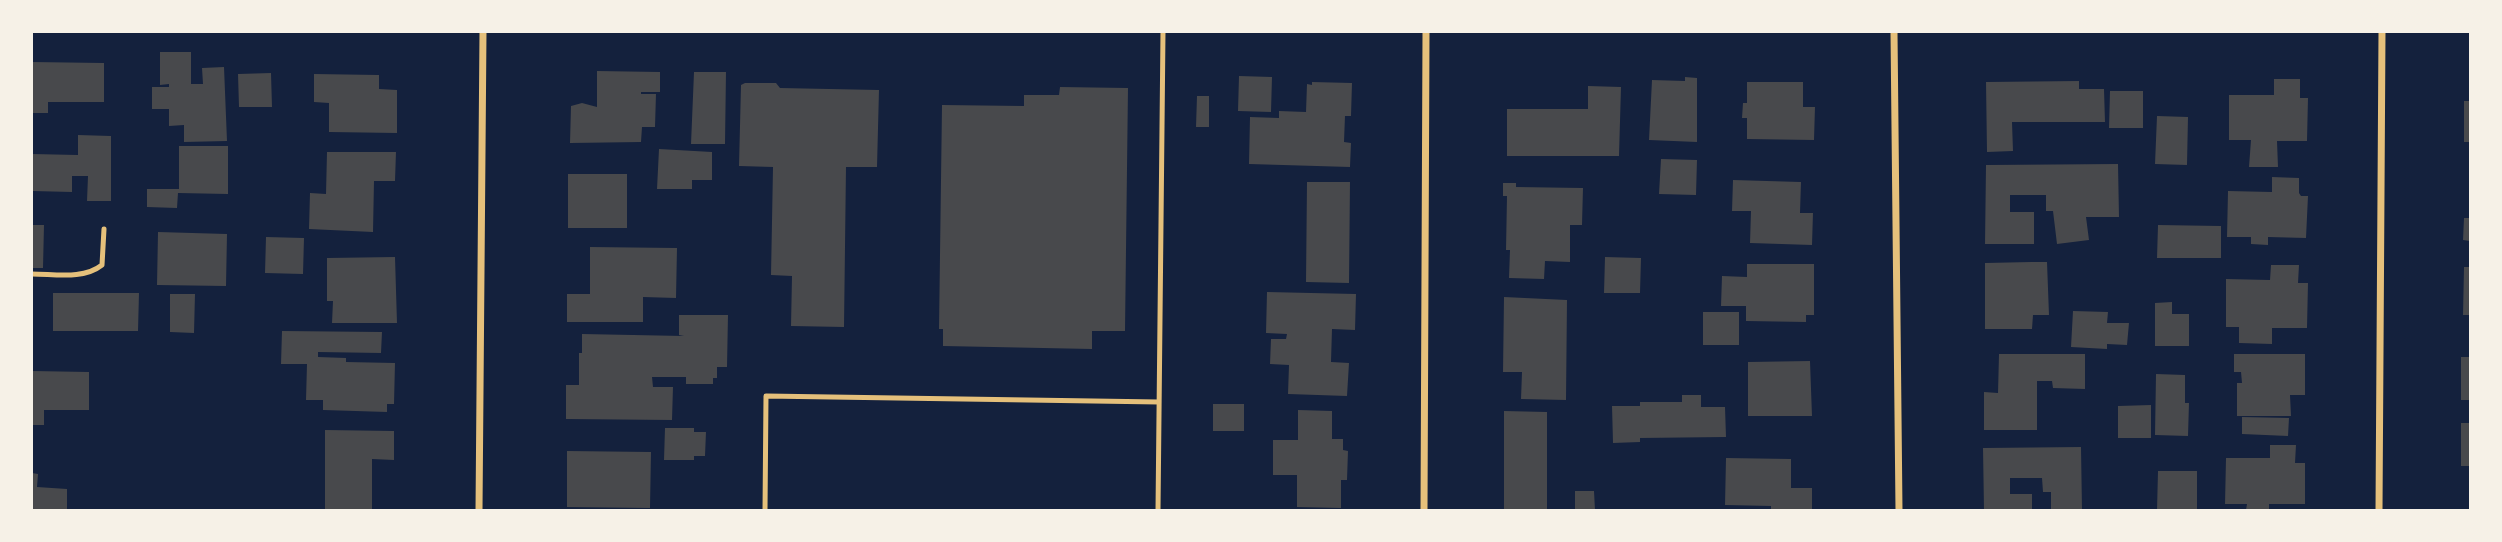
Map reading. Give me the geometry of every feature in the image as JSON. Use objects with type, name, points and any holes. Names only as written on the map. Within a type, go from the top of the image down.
[{"type":"street","points":[[479,510],[483,32]]},
{"type":"street","points":[[1424,510],[1426,32]]},
{"type":"street","points":[[1894,32],[1899,510]]},
{"type":"street","points":[[2379,510],[2382,32]]},
{"type":"lane","points":[[1158,510],[1163,32]]},
{"type":"lane","points":[[32,274],[92,273],[102,265],[104,229]]},
{"type":"lane","points":[[765,510],[766,396],[1159,402]]},
{"type":"building","points":[[160,52],[191,52],[191,84],[203,84],[202,68],[224,67],[227,141],[184,142],[184,125],[169,126],[169,109],[152,109],[152,87],[169,87],[169,84],[160,85]]},
{"type":"building","points":[[32,62],[104,63],[104,102],[48,102],[48,113],[32,113]]},
{"type":"building","points":[[597,71],[660,72],[660,92],[641,92],[656,94],[655,127],[642,127],[641,142],[570,143],[571,106],[582,103],[597,107]]},
{"type":"building","points":[[694,72],[726,72],[725,144],[691,144]]},
{"type":"building","points":[[271,73],[272,107],[239,107],[238,74]]},
{"type":"building","points":[[314,74],[379,75],[379,89],[397,90],[397,133],[329,132],[329,103],[314,102]]},
{"type":"building","points":[[1239,76],[1272,77],[1271,112],[1238,111]]},
{"type":"building","points":[[1685,77],[1697,78],[1697,142],[1649,140],[1652,80],[1685,81]]},
{"type":"building","points":[[2274,79],[2300,79],[2300,98],[2308,98],[2307,141],[2277,141],[2278,167],[2249,167],[2251,140],[2229,140],[2229,95],[2274,95]]},
{"type":"building","points":[[2079,81],[2079,89],[2104,89],[2105,122],[2012,122],[2013,151],[1987,152],[1986,82]]},
{"type":"building","points":[[1312,82],[1352,83],[1351,116],[1345,116],[1344,142],[1351,143],[1350,167],[1249,164],[1250,117],[1279,118],[1279,111],[1306,112],[1307,84],[1312,85]]},
{"type":"building","points":[[1747,82],[1803,82],[1803,107],[1815,107],[1814,140],[1747,139],[1747,118],[1742,118],[1743,103],[1747,103]]},
{"type":"building","points":[[776,83],[780,88],[879,90],[877,167],[846,167],[844,327],[791,326],[792,276],[771,275],[773,167],[739,166],[741,85]]},
{"type":"building","points":[[1588,86],[1621,87],[1619,156],[1507,156],[1507,109],[1588,109]]},
{"type":"building","points":[[1060,87],[1128,88],[1125,331],[1092,331],[1092,349],[943,346],[943,329],[939,329],[942,105],[1024,106],[1024,95],[1059,95]]},
{"type":"building","points":[[2110,91],[2143,91],[2143,128],[2109,128]]},
{"type":"building","points":[[1197,96],[1209,96],[1209,127],[1196,127]]},
{"type":"building","points":[[2464,101],[2470,101],[2470,142],[2464,142]]},
{"type":"building","points":[[2157,116],[2188,117],[2187,165],[2155,164]]},
{"type":"building","points":[[78,135],[111,136],[111,201],[87,201],[88,176],[72,176],[72,192],[32,191],[32,154],[78,155]]},
{"type":"building","points":[[179,146],[228,146],[228,194],[178,193],[177,208],[147,207],[147,189],[179,189]]},
{"type":"building","points":[[659,149],[712,152],[712,180],[692,180],[692,189],[657,189]]},
{"type":"building","points":[[327,152],[396,152],[395,181],[374,181],[373,232],[309,229],[310,193],[326,194]]},
{"type":"building","points":[[1661,159],[1697,160],[1696,195],[1659,194]]},
{"type":"building","points":[[2118,164],[2119,217],[2086,217],[2089,240],[2057,244],[2053,211],[2046,211],[2046,195],[2010,195],[2010,212],[2034,212],[2034,244],[1985,244],[1986,165]]},
{"type":"building","points":[[568,174],[627,174],[627,228],[568,228]]},
{"type":"building","points":[[2272,177],[2299,178],[2299,193],[2301,196],[2308,196],[2306,238],[2268,237],[2268,245],[2251,244],[2251,237],[2227,237],[2228,191],[2272,192]]},
{"type":"building","points":[[1733,180],[1801,182],[1800,213],[1813,213],[1812,245],[1750,243],[1751,211],[1732,211]]},
{"type":"building","points":[[1307,182],[1350,182],[1349,283],[1306,282]]},
{"type":"building","points":[[1503,183],[1516,183],[1516,187],[1583,188],[1582,225],[1570,225],[1570,262],[1545,261],[1544,279],[1509,278],[1510,250],[1506,250],[1507,196],[1503,196]]},
{"type":"building","points":[[2464,218],[2470,218],[2470,241],[2463,240]]},
{"type":"building","points":[[32,225],[44,225],[43,268],[32,268]]},
{"type":"building","points":[[2158,225],[2221,226],[2221,258],[2157,258]]},
{"type":"building","points":[[158,232],[227,234],[226,286],[157,285]]},
{"type":"building","points":[[266,237],[304,238],[303,274],[265,273]]},
{"type":"building","points":[[590,247],[677,248],[676,298],[643,297],[643,322],[567,322],[567,294],[590,294]]},
{"type":"building","points":[[395,257],[397,323],[332,323],[333,301],[327,301],[327,258]]},
{"type":"building","points":[[1605,257],[1641,258],[1640,293],[1604,293]]},
{"type":"building","points":[[2047,262],[2049,315],[2033,315],[2032,329],[1985,329],[1985,263]]},
{"type":"building","points":[[1747,264],[1814,264],[1814,315],[1806,315],[1806,322],[1746,321],[1746,306],[1721,306],[1722,276],[1747,277]]},
{"type":"building","points":[[2271,265],[2299,265],[2298,283],[2308,283],[2307,328],[2272,328],[2272,344],[2239,343],[2239,327],[2226,327],[2226,279],[2270,280]]},
{"type":"building","points":[[2464,267],[2470,267],[2470,315],[2463,315]]},
{"type":"building","points":[[1267,292],[1356,294],[1355,330],[1332,329],[1331,362],[1349,363],[1347,396],[1288,394],[1289,365],[1270,364],[1271,339],[1286,339],[1287,334],[1266,333]]},
{"type":"building","points":[[53,293],[139,293],[138,331],[53,331]]},
{"type":"building","points":[[170,294],[195,294],[194,333],[170,332]]},
{"type":"building","points":[[1504,297],[1567,300],[1566,400],[1521,399],[1522,372],[1503,372]]},
{"type":"building","points":[[2172,302],[2172,314],[2189,314],[2189,346],[2155,346],[2155,303]]},
{"type":"building","points":[[2073,311],[2108,312],[2107,323],[2129,323],[2127,345],[2107,344],[2107,349],[2071,347]]},
{"type":"building","points":[[1703,312],[1739,312],[1739,345],[1703,345]]},
{"type":"building","points":[[679,315],[728,315],[727,367],[717,367],[717,378],[713,378],[713,384],[686,384],[686,377],[652,377],[653,387],[673,387],[672,420],[566,419],[566,385],[579,385],[582,334],[684,336],[679,335]]},
{"type":"building","points":[[282,331],[382,332],[381,353],[318,352],[318,357],[346,358],[346,362],[395,363],[394,404],[387,404],[387,412],[323,410],[323,400],[306,400],[307,364],[281,364]]},
{"type":"building","points":[[1999,354],[2085,354],[2085,389],[2053,388],[2052,381],[2037,381],[2037,430],[1984,430],[1984,392],[1998,393]]},
{"type":"building","points":[[2234,354],[2305,354],[2305,395],[2290,395],[2291,416],[2237,416],[2237,383],[2242,383],[2241,372],[2234,372]]},
{"type":"building","points":[[2461,357],[2470,357],[2470,400],[2461,400]]},
{"type":"building","points":[[1810,361],[1812,416],[1748,416],[1748,362]]},
{"type":"building","points":[[32,371],[89,372],[89,410],[44,410],[44,425],[32,425]]},
{"type":"building","points":[[2156,374],[2185,375],[2185,403],[2189,403],[2188,436],[2155,435]]},
{"type":"building","points":[[1682,395],[1701,395],[1701,407],[1725,407],[1726,437],[1640,438],[1640,442],[1613,443],[1612,406],[1640,406],[1640,402],[1682,402]]},
{"type":"building","points":[[1213,404],[1244,404],[1244,431],[1213,431]]},
{"type":"building","points":[[2151,405],[2151,438],[2118,438],[2118,406]]},
{"type":"building","points":[[1298,410],[1332,411],[1332,439],[1343,439],[1343,450],[1348,451],[1347,480],[1341,480],[1341,508],[1297,507],[1297,475],[1273,475],[1273,440],[1298,440]]},
{"type":"building","points":[[1504,411],[1547,412],[1547,510],[1504,510]]},
{"type":"building","points":[[2242,417],[2289,418],[2288,436],[2242,434]]},
{"type":"building","points":[[2461,423],[2470,423],[2470,466],[2461,466]]},
{"type":"building","points":[[665,428],[694,428],[694,432],[706,432],[705,456],[694,456],[694,460],[664,460]]},
{"type":"building","points":[[325,430],[394,431],[394,460],[372,459],[372,510],[325,510]]},
{"type":"building","points":[[2270,445],[2296,445],[2295,463],[2305,463],[2305,504],[2269,504],[2269,510],[2246,510],[2247,504],[2225,504],[2226,458],[2270,458]]},
{"type":"building","points":[[2081,447],[2082,510],[2051,510],[2051,492],[2043,492],[2042,478],[2010,478],[2010,494],[2032,494],[2032,510],[1984,510],[1983,448]]},
{"type":"building","points":[[567,451],[651,452],[650,508],[567,507]]},
{"type":"building","points":[[1726,458],[1791,459],[1791,488],[1812,488],[1812,510],[1771,510],[1771,506],[1725,505]]},
{"type":"building","points":[[2158,471],[2197,471],[2197,510],[2157,510]]},
{"type":"building","points":[[32,473],[38,474],[37,487],[67,489],[67,510],[32,510]]},
{"type":"building","points":[[1575,491],[1594,491],[1595,510],[1575,510]]}]
